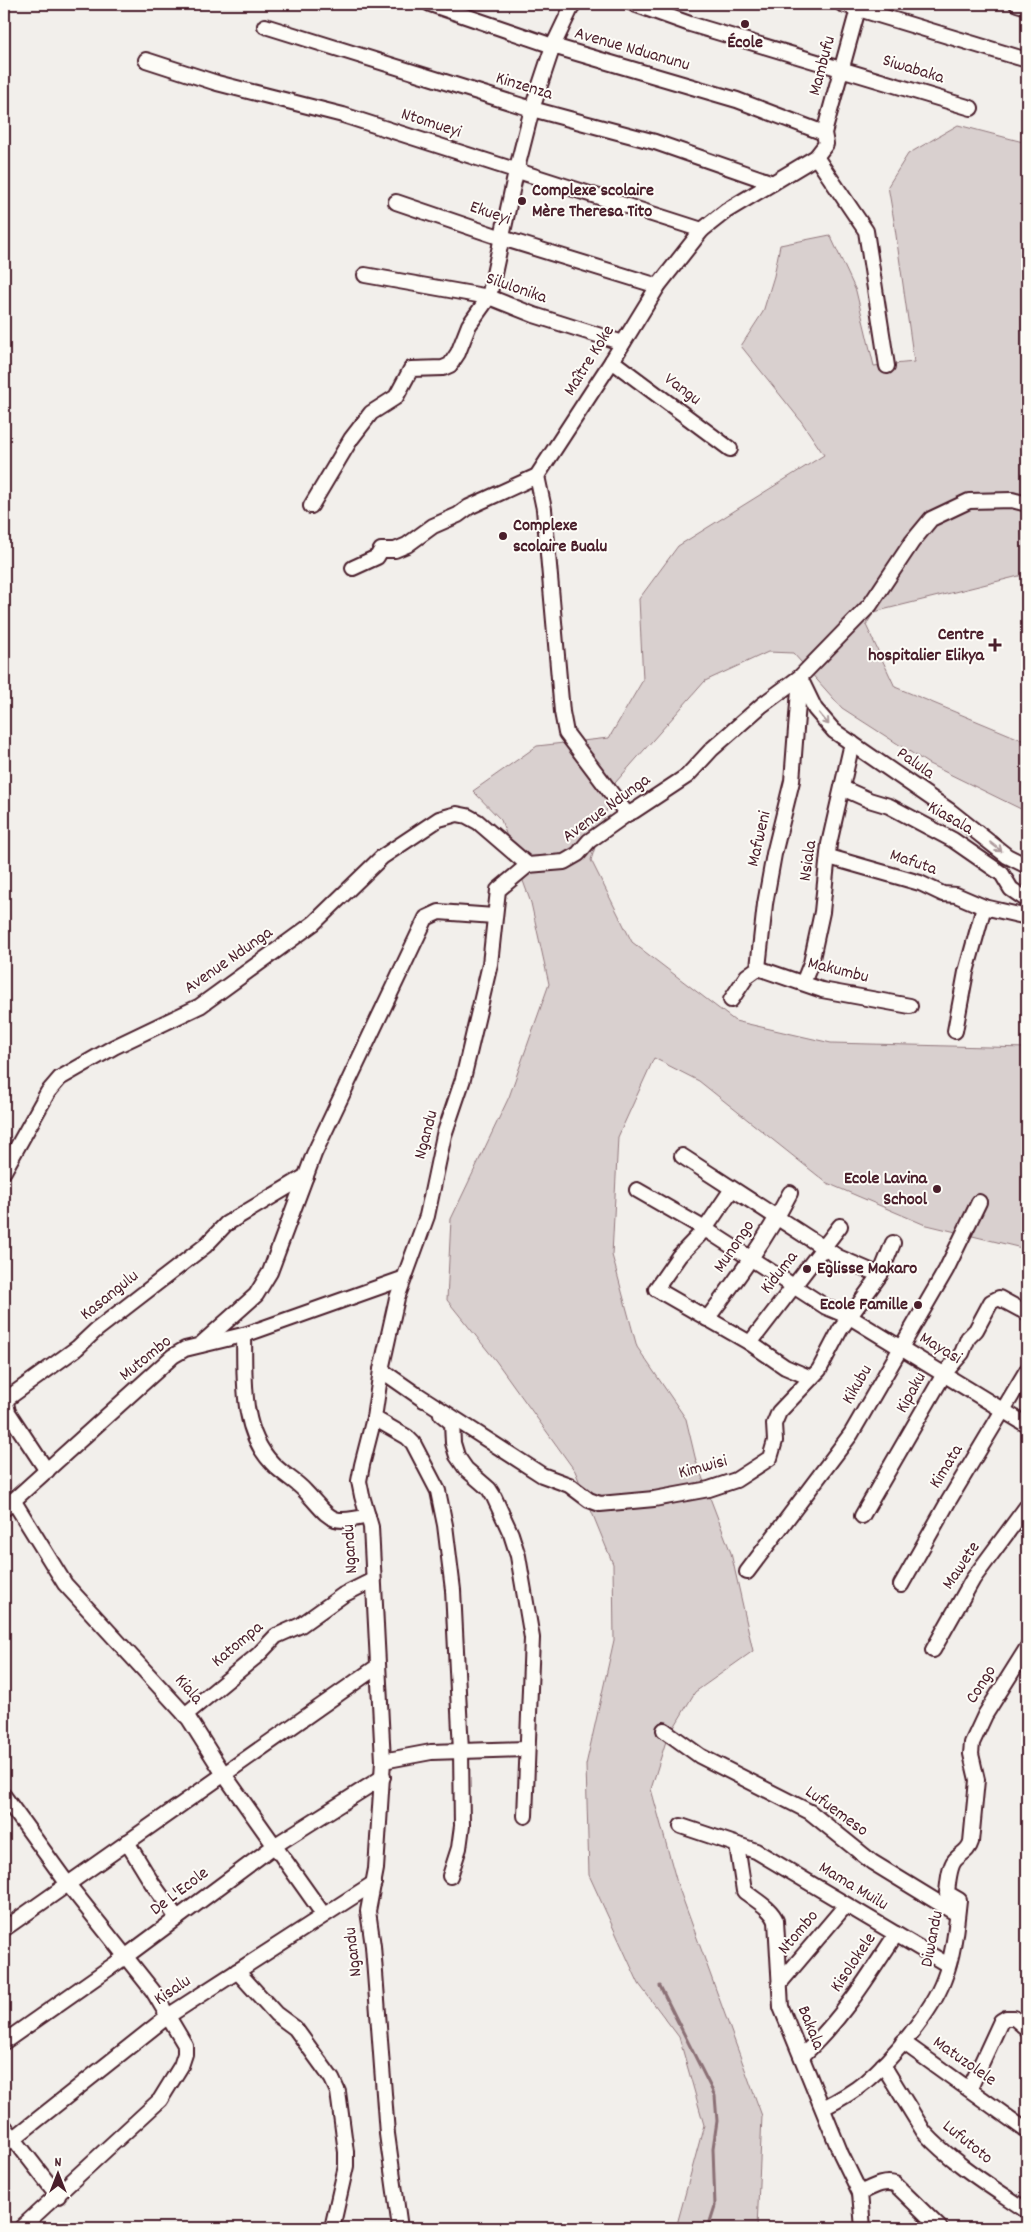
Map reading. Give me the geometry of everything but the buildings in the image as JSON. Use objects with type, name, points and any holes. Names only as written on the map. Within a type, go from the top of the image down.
[{"type":"street","name":"Avenue Nduanunu","points":[[430,4],[553,46],[737,100],[824,133]]},
{"type":"street","points":[[312,506],[351,439],[371,413],[387,405],[396,397],[411,369],[443,368],[450,365],[458,353],[470,325],[489,297],[516,172],[532,110],[553,46],[573,4]]},
{"type":"street","name":"Siwabaka","points":[[634,4],[690,24],[843,68],[971,108]]},
{"type":"street","points":[[842,4],[1027,60]]},
{"type":"street","points":[[1017,4],[1027,6]]},
{"type":"street","name":"Mambufu","points":[[824,133],[858,9]]},
{"type":"street","name":"Kinzenza","points":[[265,26],[532,110],[655,142],[773,183]]},
{"type":"street","name":"Ntomueyi","points":[[146,60],[218,82],[342,115],[702,230]]},
{"type":"street","points":[[824,133],[826,144],[816,157],[866,231],[887,366]]},
{"type":"street","name":"Maître Koke","points":[[537,476],[658,286],[702,230],[726,211],[816,157]]},
{"type":"street","name":"Ekueyi","points":[[396,202],[502,238],[658,286]]},
{"type":"street","name":"Silulonika","points":[[365,275],[489,297],[534,315],[623,343]]},
{"type":"street","name":"Vangu","points":[[612,361],[730,449]]},
{"type":"street","points":[[353,568],[377,557],[381,550],[395,550],[413,542],[433,526],[458,515],[469,507],[537,476],[544,510],[562,712],[566,733],[627,814]]},
{"type":"street","name":"Avenue Ndunga","points":[[4,1172],[48,1092],[60,1078],[114,1047],[200,1006],[314,923],[382,857],[439,818],[457,814],[467,816],[478,822],[528,865],[564,862],[578,854],[589,840],[687,776],[712,749],[762,705],[800,677],[870,604],[912,542],[931,519],[969,502],[1012,500],[1027,504]]},
{"type":"street","name":"Palula","points":[[800,677],[815,709],[834,731],[950,811],[1008,856],[1027,866]]},
{"type":"street","name":"Mafweni","points":[[758,968],[768,888],[792,781],[800,677]]},
{"type":"street","name":"Nsiala","points":[[803,983],[811,963],[822,912],[829,844],[852,743]]},
{"type":"street","name":"Kiasala","points":[[842,788],[889,806],[953,840],[1002,874],[1011,890],[1027,900]]},
{"type":"street","name":"Mafuta","points":[[829,856],[920,883],[943,894],[956,895],[984,907],[1027,918]]},
{"type":"street","name":"Ngandu","points":[[400,2228],[387,2134],[373,1946],[368,1911],[374,1883],[383,1762],[371,1527],[362,1496],[360,1481],[374,1418],[381,1370],[402,1279],[427,1216],[444,1135],[463,1079],[490,964],[498,890],[528,865]]},
{"type":"street","points":[[955,1031],[966,972],[984,907]]},
{"type":"street","points":[[200,1345],[256,1295],[270,1272],[314,1154],[426,918],[439,912],[494,916]]},
{"type":"street","points":[[731,1000],[747,976],[758,968]]},
{"type":"street","name":"Makumbu","points":[[758,968],[822,990],[910,1006]]},
{"type":"street","points":[[682,1156],[838,1256],[880,1275]]},
{"type":"street","name":"Kasangulu","points":[[47,1471],[8,1412],[6,1403],[8,1398],[77,1348],[95,1331],[205,1246],[226,1224],[306,1176]]},
{"type":"street","points":[[732,1189],[705,1229],[679,1256],[656,1289],[750,1343],[785,1367],[810,1378]]},
{"type":"street","name":"Mayasi","points":[[637,1190],[705,1229],[826,1307],[850,1317],[1027,1425]]},
{"type":"street","name":"Munongo","points":[[707,1319],[751,1259],[778,1218],[790,1193]]},
{"type":"street","name":"Kikubu","points":[[747,1572],[852,1434],[946,1270],[979,1202]]},
{"type":"street","name":"Kiduma","points":[[750,1343],[840,1226]]},
{"type":"street","name":"Kimwisi","points":[[418,1395],[542,1475],[569,1485],[589,1500],[600,1504],[654,1500],[709,1489],[736,1480],[762,1465],[770,1458],[775,1440],[774,1424],[779,1412],[810,1378],[820,1370],[840,1330],[880,1275],[893,1243]]},
{"type":"street","name":"Mutombo","points":[[8,1504],[173,1356],[185,1349],[244,1335],[402,1279]]},
{"type":"street","name":"Kipaku","points":[[862,1516],[944,1374],[962,1353],[968,1338],[976,1330],[991,1302],[999,1298],[1027,1313]]},
{"type":"street","points":[[244,1335],[247,1409],[259,1444],[272,1463],[303,1489],[329,1517],[338,1521],[348,1521],[368,1516]]},
{"type":"street","points":[[381,1370],[418,1395],[452,1423],[453,1443],[457,1456],[466,1469],[494,1497],[511,1534],[518,1556],[532,1630],[526,1816]]},
{"type":"street","name":"Kimata","points":[[901,1585],[1027,1370]]},
{"type":"street","points":[[374,1418],[408,1437],[414,1444],[438,1490],[445,1525],[453,1590],[461,1751],[462,1826],[459,1848],[450,1876]]},
{"type":"street","name":"Kiala","points":[[8,1504],[70,1590],[185,1714],[223,1773],[323,1914]]},
{"type":"street","name":"Mawete","points":[[933,1650],[973,1579],[1027,1506]]},
{"type":"street","name":"Katompa","points":[[185,1714],[240,1670],[276,1636],[301,1625],[343,1595],[373,1580]]},
{"type":"street","name":"Congo","points":[[972,1743],[985,1715],[1027,1648]]},
{"type":"street","points":[[4,1929],[223,1773],[378,1666]]},
{"type":"street","name":"Lufuemeso","points":[[664,1730],[700,1756],[810,1812],[872,1862],[957,1914]]},
{"type":"street","name":"Diwandu","points":[[823,2108],[864,2082],[883,2065],[928,2009],[944,1981],[952,1954],[959,1900],[947,1893],[951,1867],[954,1861],[968,1850],[971,1842],[977,1780],[971,1754],[972,1743]]},
{"type":"street","points":[[383,1762],[432,1752],[527,1749]]},
{"type":"street","name":"De L'Ecole","points":[[4,2042],[274,1846],[383,1777]]},
{"type":"street","points":[[4,1796],[67,1883],[153,1991],[185,2045],[185,2054],[181,2066],[160,2100],[58,2196],[21,2228]]},
{"type":"street","points":[[4,1822],[15,1813]]},
{"type":"street","name":"Mama Muilu","points":[[681,1826],[756,1852],[948,1966]]},
{"type":"street","points":[[127,1842],[152,1883],[177,1918]]},
{"type":"street","name":"Bakala","points":[[737,1845],[744,1891],[770,1912],[776,1921],[781,2007],[841,2154],[860,2193],[862,2228]]},
{"type":"street","name":"Kisalu","points":[[8,2142],[168,2016],[323,1914],[374,1883]]},
{"type":"street","name":"Ntombo","points":[[779,1984],[846,1905]]},
{"type":"street","name":"Kisolokele","points":[[802,2056],[818,2041],[856,1996],[896,1934]]},
{"type":"street","points":[[237,1971],[276,2014],[294,2028],[332,2079],[338,2092],[346,2152],[346,2166],[332,2228]]},
{"type":"street","points":[[970,2088],[1002,2021],[1008,2017],[1014,2018],[1027,2029]]},
{"type":"street","name":"Matuzolele","points":[[903,2042],[970,2088],[1027,2131]]},
{"type":"street","name":"Lufutoto","points":[[883,2065],[924,2132],[932,2141],[1027,2211]]},
{"type":"street","points":[[4,2126],[8,2142],[58,2196]]},
{"type":"street","points":[[860,2193],[882,2183],[889,2182],[895,2184],[940,2228]]},
{"type":"street","points":[[389,2228],[398,2211]]},
{"type":"shaded area","points":[[958,125],[1023,142],[1024,224],[1027,239],[1027,574],[874,612],[866,625],[895,687],[1027,742],[1027,812],[929,764],[842,708],[793,653],[768,652],[705,681],[615,783],[591,860],[632,942],[735,1021],[831,1043],[1027,1048],[1026,1249],[923,1224],[827,1183],[699,1081],[654,1058],[618,1137],[612,1255],[637,1347],[686,1419],[696,1461],[731,1553],[753,1651],[695,1692],[666,1741],[651,1789],[677,1883],[762,2116],[757,2228],[676,2228],[704,2125],[679,2037],[639,1984],[589,1875],[586,1765],[614,1640],[613,1564],[575,1471],[496,1361],[447,1300],[451,1219],[509,1097],[549,984],[531,903],[501,820],[473,791],[537,746],[609,738],[643,680],[639,599],[678,546],[824,455],[801,421],[741,346],[763,312],[774,276],[780,245],[830,235],[856,291],[874,366],[914,362],[888,186],[908,154]]},
{"type":"waterway","points":[[660,1986],[715,2096],[717,2121],[713,2148],[715,2206],[708,2228]]},
{"type":"place","name":"École","points":[[745,24]]},
{"type":"place","name":"Complexe scolaire Mère Theresa Tito","points":[[522,201]]},
{"type":"place","name":"Complexe scolaire Bualu","points":[[503,536]]},
{"type":"place","name":"Centre hospitalier Elikya","points":[[995,645]]},
{"type":"place","name":"Ecole Lavina School","points":[[937,1189]]},
{"type":"place","name":"Eglisse Makaro","points":[[807,1269]]},
{"type":"place","name":"Ecole Famille","points":[[918,1305]]}]
